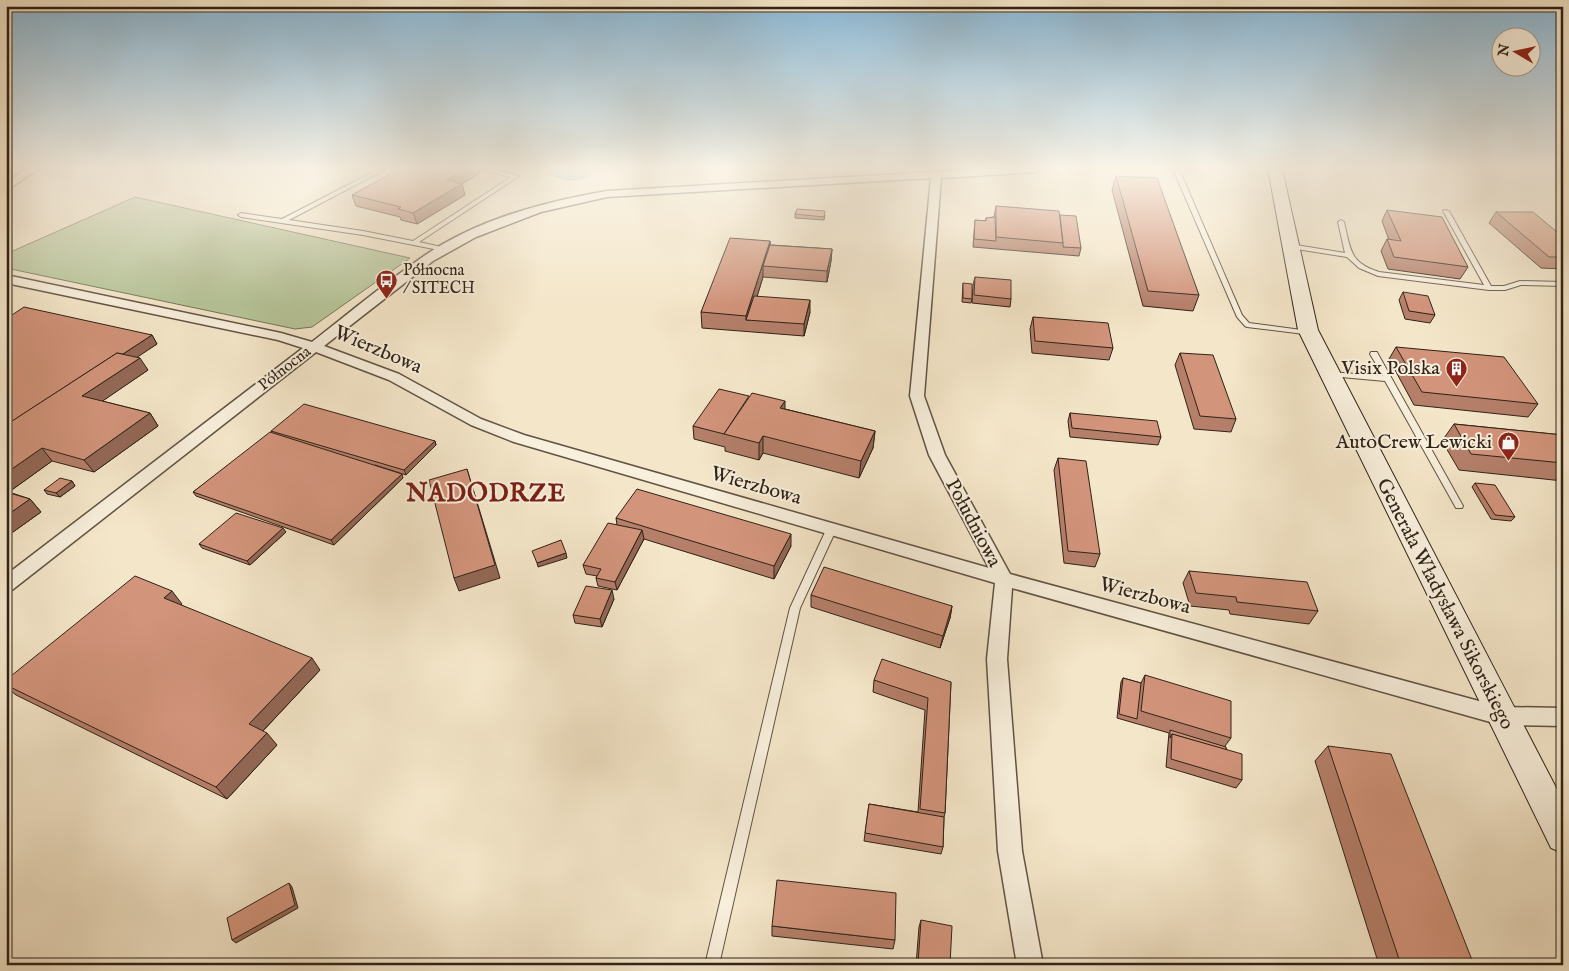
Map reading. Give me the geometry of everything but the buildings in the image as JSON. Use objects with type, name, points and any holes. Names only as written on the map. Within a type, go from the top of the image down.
[{"type":"street","name":"Północna","points":[[6,585],[429,258],[487,226],[516,214]]},
{"type":"street","name":"Południowa","points":[[933,214],[917,396],[937,455],[1004,579],[997,659],[1010,851],[1030,965]]},
{"type":"street","name":"Generała Władysława Sikorskiego","points":[[1284,214],[1310,334],[1563,836]]},
{"type":"street","name":"Wierzbowa","points":[[6,279],[281,337],[374,368],[449,408],[506,434],[1004,579],[1502,716],[1563,717]]},
{"type":"lane","points":[[283,221],[296,214]]},
{"type":"lane","points":[[414,243],[458,214]]},
{"type":"lane","points":[[1195,214],[1239,316],[1247,325],[1310,334]]},
{"type":"lane","points":[[1448,214],[1489,288]]},
{"type":"lane","points":[[241,215],[364,232],[444,249]]},
{"type":"lane","points":[[1341,222],[1349,255],[1360,266],[1378,274],[1489,288],[1504,288],[1520,283],[1563,284]]},
{"type":"lane","points":[[1290,246],[1349,255]]},
{"type":"lane","points":[[1374,354],[1459,506]]},
{"type":"lane","points":[[1330,374],[1387,379]]},
{"type":"lane","points":[[712,965],[795,608],[831,530]]},
{"type":"green space","points":[[96,214],[213,214],[410,258],[312,327],[295,329],[6,268],[6,254]]},
{"type":"place","name":"Północna / SITECH","points":[[387,299]]},
{"type":"place","name":"Visix Polska","points":[[1456,387]]},
{"type":"place","name":"AutoCrew Lewicki","points":[[1508,461]]},
{"type":"district","name":"NADODRZE","points":[[486,494]]}]
